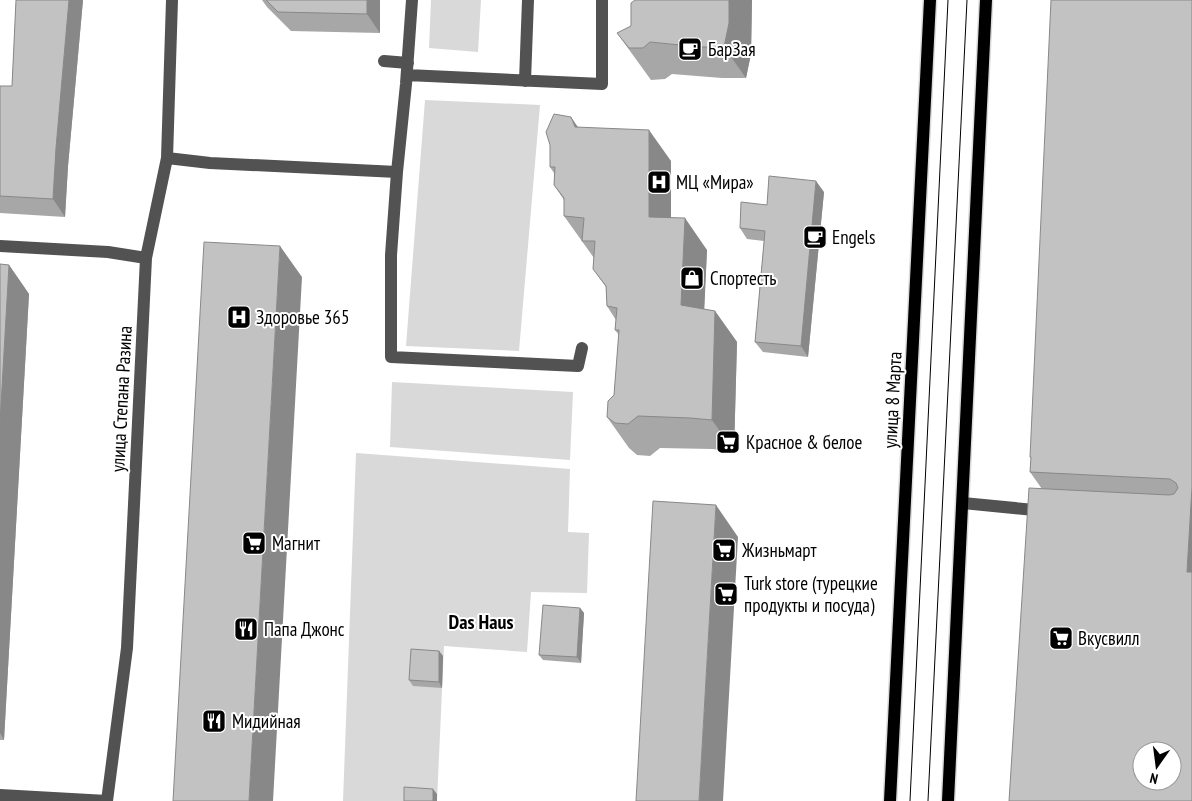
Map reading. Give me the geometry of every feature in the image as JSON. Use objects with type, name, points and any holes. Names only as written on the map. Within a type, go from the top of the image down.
[{"type":"main road","name":"улица 8 Марта","points":[[890,801],[930,0]]},
{"type":"main road","points":[[948,801],[986,0]]},
{"type":"street","name":"улица Степана Разина","points":[[108,801],[127,648],[146,258],[167,158],[172,0]]},
{"type":"street","points":[[412,0],[391,254],[391,357],[578,366],[582,348]]},
{"type":"street","points":[[525,81],[528,0]]},
{"type":"street","points":[[384,61],[407,69],[525,81],[602,84],[602,0]]},
{"type":"street","points":[[167,158],[210,163],[397,172]]},
{"type":"street","points":[[0,246],[108,252],[146,258]]},
{"type":"street","points":[[963,503],[1061,512]]},
{"type":"street","points":[[0,795],[108,801]]},
{"type":"shaded area","points":[[431,0],[481,0],[478,52],[429,48]]},
{"type":"shaded area","points":[[425,100],[540,105],[519,351],[406,346]]},
{"type":"shaded area","points":[[392,382],[573,392],[570,460],[390,447]]},
{"type":"shaded area","points":[[356,453],[570,469],[568,532],[589,533],[587,593],[531,592],[527,652],[444,646],[437,801],[343,801]]},
{"type":"building","points":[[16,0],[69,0],[53,199],[0,196],[0,86],[12,86]]},
{"type":"building","points":[[266,0],[367,0],[367,14],[278,12]]},
{"type":"building","points":[[635,0],[729,0],[729,23],[724,47],[700,47],[650,42],[643,48],[629,48],[617,33],[631,26],[631,3]]},
{"type":"building","points":[[1051,0],[1192,0],[1192,487],[1187,572],[1192,572],[1192,801],[1009,801],[1029,488],[1169,495],[1174,494],[1178,488],[1176,483],[1170,479],[1030,472]]},
{"type":"building","points":[[554,114],[571,117],[575,127],[649,130],[649,217],[685,218],[681,305],[715,311],[712,420],[638,416],[628,424],[615,423],[607,417],[608,401],[614,395],[619,330],[615,330],[617,308],[607,306],[606,286],[593,269],[595,241],[582,241],[584,218],[564,216],[564,198],[554,185],[555,167],[550,167],[550,145],[546,132]]},
{"type":"building","points":[[769,176],[816,181],[801,346],[755,342],[765,231],[740,228],[741,202],[767,205]]},
{"type":"building","points":[[204,242],[280,246],[249,801],[173,801]]},
{"type":"building","points":[[0,264],[9,265],[0,423]]},
{"type":"building","points":[[653,501],[716,505],[699,801],[636,801]]},
{"type":"building","points":[[543,605],[580,608],[577,657],[539,655]]},
{"type":"building","points":[[411,649],[439,651],[439,682],[409,680]]},
{"type":"building","points":[[404,787],[433,789],[433,801],[404,801]]},
{"type":"tram line","points":[[910,801],[948,0]]},
{"type":"tram line","points":[[928,801],[967,0]]},
{"type":"place","name":"БарЗая","points":[[690,49]]},
{"type":"place","name":"МЦ «Мира»","points":[[659,182]]},
{"type":"place","name":"Engels","points":[[815,237]]},
{"type":"place","name":"Спортесть","points":[[692,278]]},
{"type":"place","name":"Здоровье 365","points":[[239,317]]},
{"type":"place","name":"Красное & белое","points":[[728,442]]},
{"type":"place","name":"Магнит","points":[[254,543]]},
{"type":"place","name":"Жизньмарт","points":[[724,550]]},
{"type":"place","name":"Turk store (турецкие продукты и посуда)","points":[[726,594]]},
{"type":"place","name":"Папа Джонс","points":[[246,629]]},
{"type":"place","name":"Вкусвилл","points":[[1061,638]]},
{"type":"place","name":"Мидийная","points":[[214,721]]},
{"type":"district","name":"Das Haus","points":[[481,622]]}]
